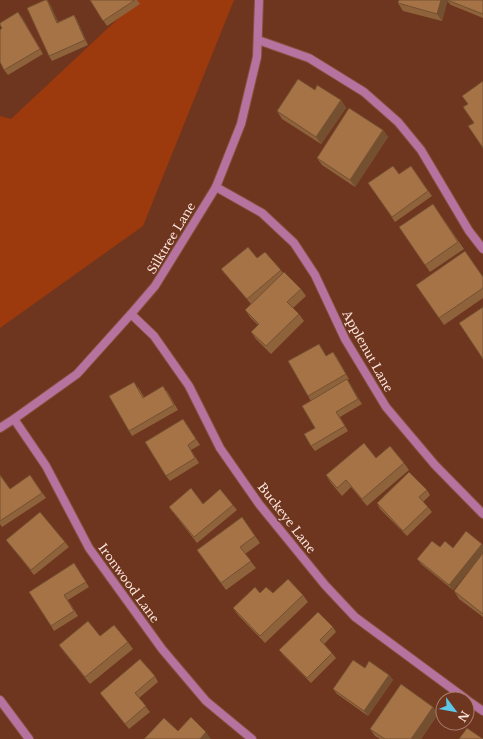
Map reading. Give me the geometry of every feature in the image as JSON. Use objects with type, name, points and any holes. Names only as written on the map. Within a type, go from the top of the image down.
[{"type":"street","name":"Silktree Lane","points":[[0,428],[14,420],[77,374],[131,314],[155,286],[216,187],[241,124],[257,57],[259,0]]},
{"type":"street","points":[[258,40],[309,58],[364,92],[398,122],[421,150],[469,230],[483,249]]},
{"type":"street","name":"Applenut Lane","points":[[216,187],[262,213],[294,243],[315,275],[345,339],[386,407],[435,465],[483,514]]},
{"type":"street","name":"Buckeye Lane","points":[[131,314],[154,336],[189,386],[220,448],[259,504],[325,585],[355,617],[455,691]]},
{"type":"street","name":"Ironwood Lane","points":[[14,420],[46,466],[89,548],[162,649],[206,702],[252,739]]},
{"type":"street","points":[[0,700],[28,739]]},
{"type":"shaded area","points":[[138,0],[234,0],[143,226],[0,328],[0,116],[11,119]]},
{"type":"building","points":[[47,0],[57,23],[74,15],[85,40],[49,56],[27,8]]},
{"type":"building","points":[[90,0],[135,0],[103,21]]},
{"type":"building","points":[[399,0],[441,0],[437,14],[398,3]]},
{"type":"building","points":[[447,0],[483,0],[483,14]]},
{"type":"building","points":[[18,12],[40,49],[4,70],[0,62],[0,30],[2,28],[0,23]]},
{"type":"building","points":[[298,79],[315,90],[317,85],[341,100],[316,137],[277,111]]},
{"type":"building","points":[[483,81],[483,148],[468,126],[474,123],[463,107],[468,104],[462,96]]},
{"type":"building","points":[[349,108],[383,130],[350,180],[317,158]]},
{"type":"building","points":[[393,166],[399,174],[411,166],[428,191],[392,217],[368,183]]},
{"type":"building","points":[[433,204],[458,242],[425,265],[399,227]]},
{"type":"building","points":[[248,247],[257,258],[265,252],[281,270],[247,299],[221,269]]},
{"type":"building","points":[[465,251],[483,277],[483,288],[439,318],[416,285]]},
{"type":"building","points":[[284,272],[301,289],[287,302],[299,314],[266,346],[251,332],[259,324],[245,310]]},
{"type":"building","points":[[483,307],[483,359],[459,323]]},
{"type":"building","points":[[319,344],[326,356],[333,352],[346,374],[308,396],[288,361]]},
{"type":"building","points":[[347,379],[358,399],[336,412],[345,426],[311,446],[304,434],[315,428],[302,406]]},
{"type":"building","points":[[134,382],[143,398],[163,386],[174,405],[129,431],[109,396]]},
{"type":"building","points":[[183,419],[196,439],[188,445],[195,458],[166,476],[145,442]]},
{"type":"building","points":[[364,443],[376,458],[390,446],[404,463],[362,499],[346,480],[337,488],[326,475]]},
{"type":"building","points":[[409,472],[427,490],[419,497],[428,507],[403,531],[377,503]]},
{"type":"building","points":[[0,475],[10,489],[30,475],[42,493],[0,521]]},
{"type":"building","points":[[191,488],[203,504],[220,489],[233,505],[194,537],[169,507]]},
{"type":"building","points":[[40,512],[65,542],[31,570],[6,540]]},
{"type":"building","points":[[242,517],[255,536],[240,547],[251,561],[221,583],[197,550]]},
{"type":"building","points":[[466,531],[482,544],[449,585],[417,559],[432,541],[440,547],[445,541],[453,548]]},
{"type":"building","points":[[483,553],[483,614],[454,591]]},
{"type":"building","points":[[74,563],[86,582],[64,595],[74,611],[51,626],[29,592]]},
{"type":"building","points":[[288,579],[303,595],[260,636],[233,608],[255,587],[260,593],[266,587],[273,593]]},
{"type":"building","points":[[318,612],[333,627],[320,640],[332,653],[307,678],[279,650]]},
{"type":"building","points":[[88,621],[100,636],[114,625],[128,642],[85,677],[59,645]]},
{"type":"building","points":[[140,659],[155,676],[135,693],[146,706],[125,724],[100,693]]},
{"type":"building","points":[[353,660],[365,668],[369,661],[389,675],[364,711],[333,689]]},
{"type":"building","points":[[401,684],[433,707],[411,739],[385,739],[370,729]]},
{"type":"building","points":[[191,717],[206,732],[200,739],[144,739],[164,718],[178,731]]},
{"type":"building","points":[[465,731],[471,731],[483,739],[459,739]]}]
